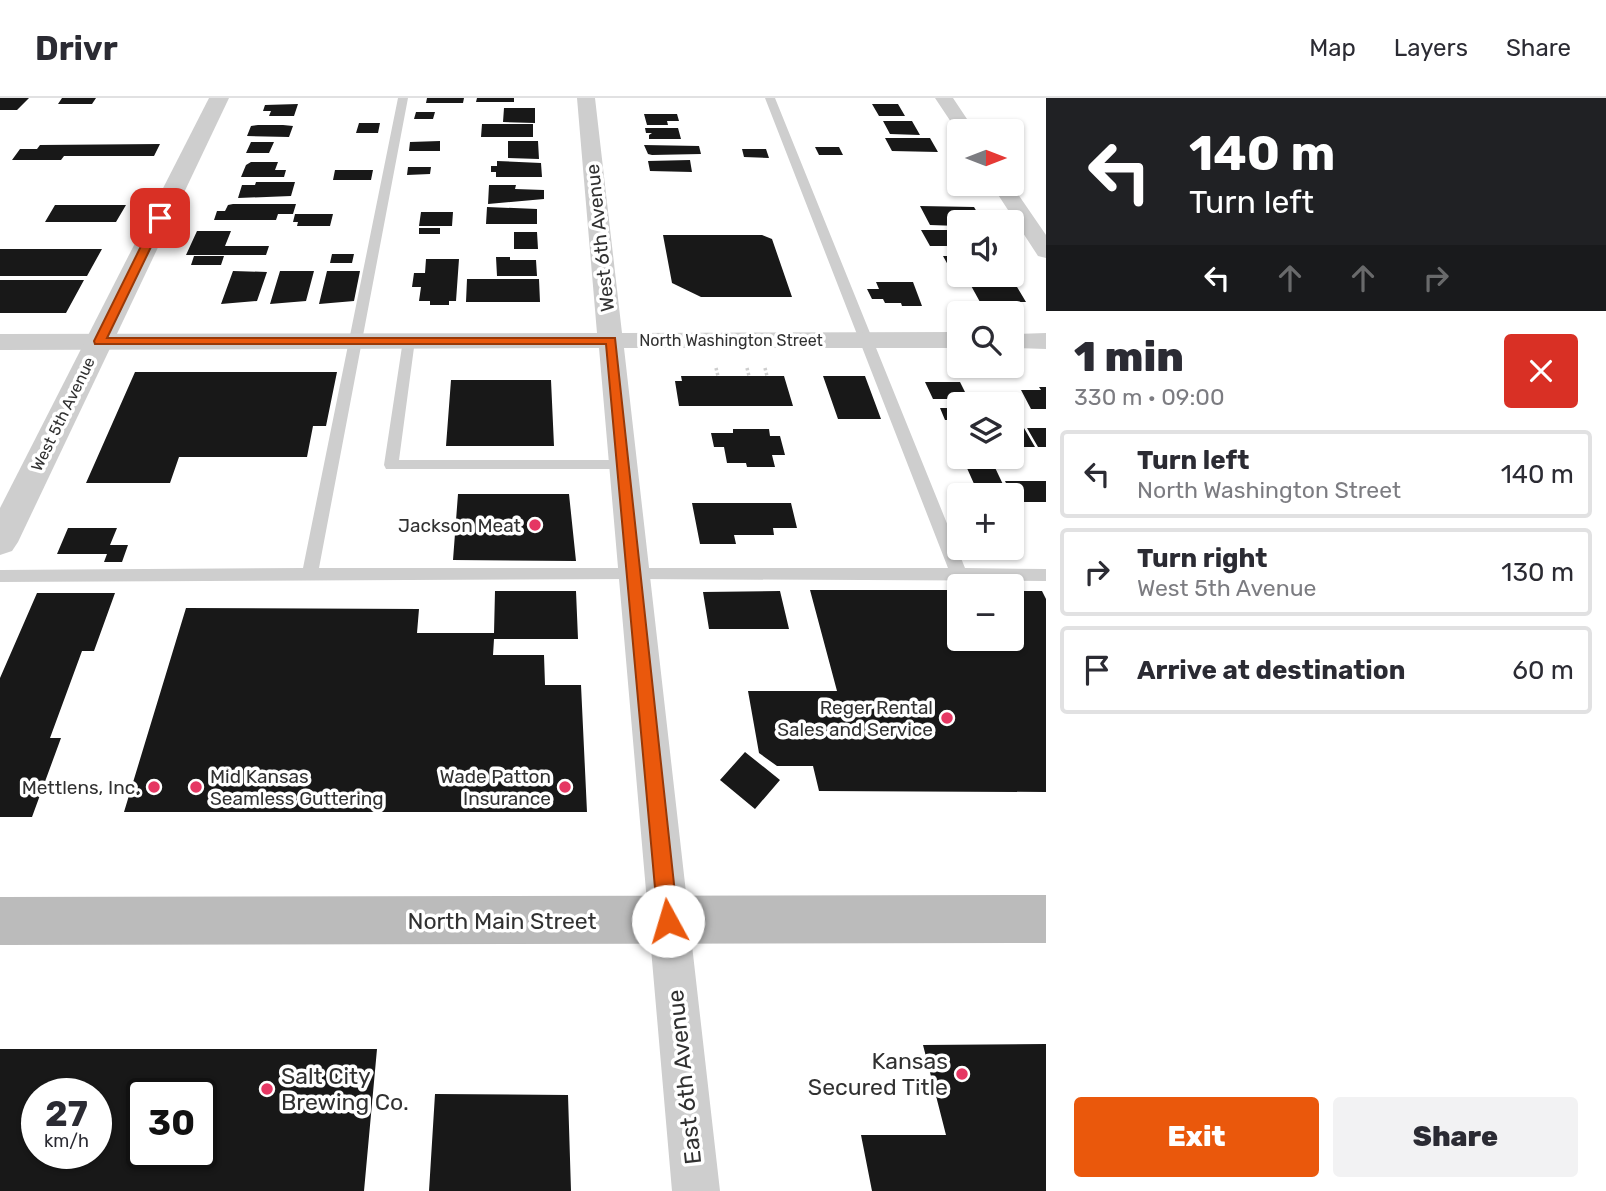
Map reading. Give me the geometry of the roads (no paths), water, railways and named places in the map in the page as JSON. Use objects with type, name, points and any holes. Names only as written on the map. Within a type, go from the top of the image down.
[{"type":"main road","name":"North Main Street","points":[[0,921],[1046,919]]},
{"type":"street","name":"West 5th Avenue","points":[[0,542],[219,98]]},
{"type":"street","name":"West 6th Avenue","points":[[586,98],[668,921]]},
{"type":"street","points":[[944,98],[958,119]]},
{"type":"street","points":[[1009,196],[1046,251]]},
{"type":"street","name":"North Washington Street","points":[[0,342],[947,340]]},
{"type":"street","points":[[1024,341],[1046,341]]},
{"type":"street","name":"East 6th Avenue","points":[[668,921],[696,1191]]},
{"type":"lane","points":[[310,574],[403,98]]},
{"type":"lane","points":[[0,576],[959,574],[770,98]]},
{"type":"lane","points":[[409,340],[391,466],[623,465]]},
{"type":"lane","points":[[1024,575],[1046,575]]},
{"type":"place","name":"Jackson Meat","points":[[535,525]]},
{"type":"place","name":"Reger Rental Sales and Service","points":[[947,718]]},
{"type":"place","name":"Mettlens, Inc.","points":[[154,787]]},
{"type":"place","name":"Mid Kansas Seamless Guttering","points":[[196,787]]},
{"type":"place","name":"Wade Patton Insurance","points":[[565,787]]},
{"type":"place","name":"Kansas Secured Title","points":[[962,1074]]},
{"type":"place","name":"Salt City Brewing Co.","points":[[267,1089]]}]
